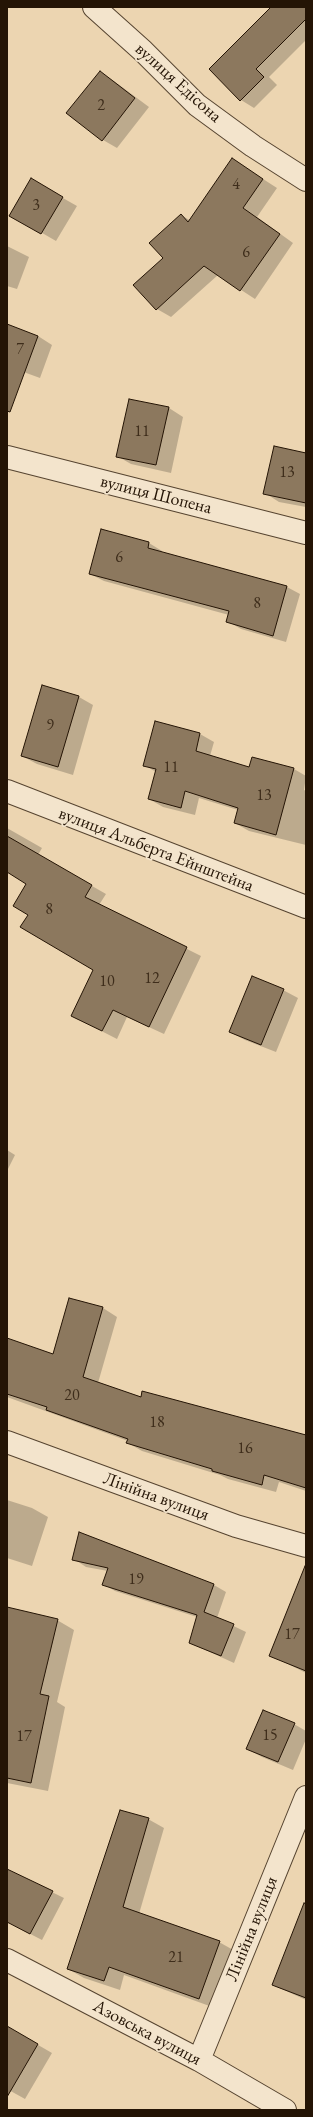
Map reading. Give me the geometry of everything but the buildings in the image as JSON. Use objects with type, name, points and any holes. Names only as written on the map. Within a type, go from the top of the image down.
[{"type":"street","name":"вулиця Едісона","points":[[94,7],[197,105],[253,146],[306,180]]},
{"type":"street","name":"вулиця Шопена","points":[[7,457],[306,533]]},
{"type":"street","name":"вулиця Альберта Ейнштейна","points":[[7,791],[306,908]]},
{"type":"street","name":"Лінійна вулиця","points":[[7,1442],[236,1526],[306,1546]]},
{"type":"street","name":"Лінійна вулиця","points":[[199,2060],[306,1798]]},
{"type":"street","name":"Азовська вулиця","points":[[7,1960],[199,2060],[285,2110]]}]
